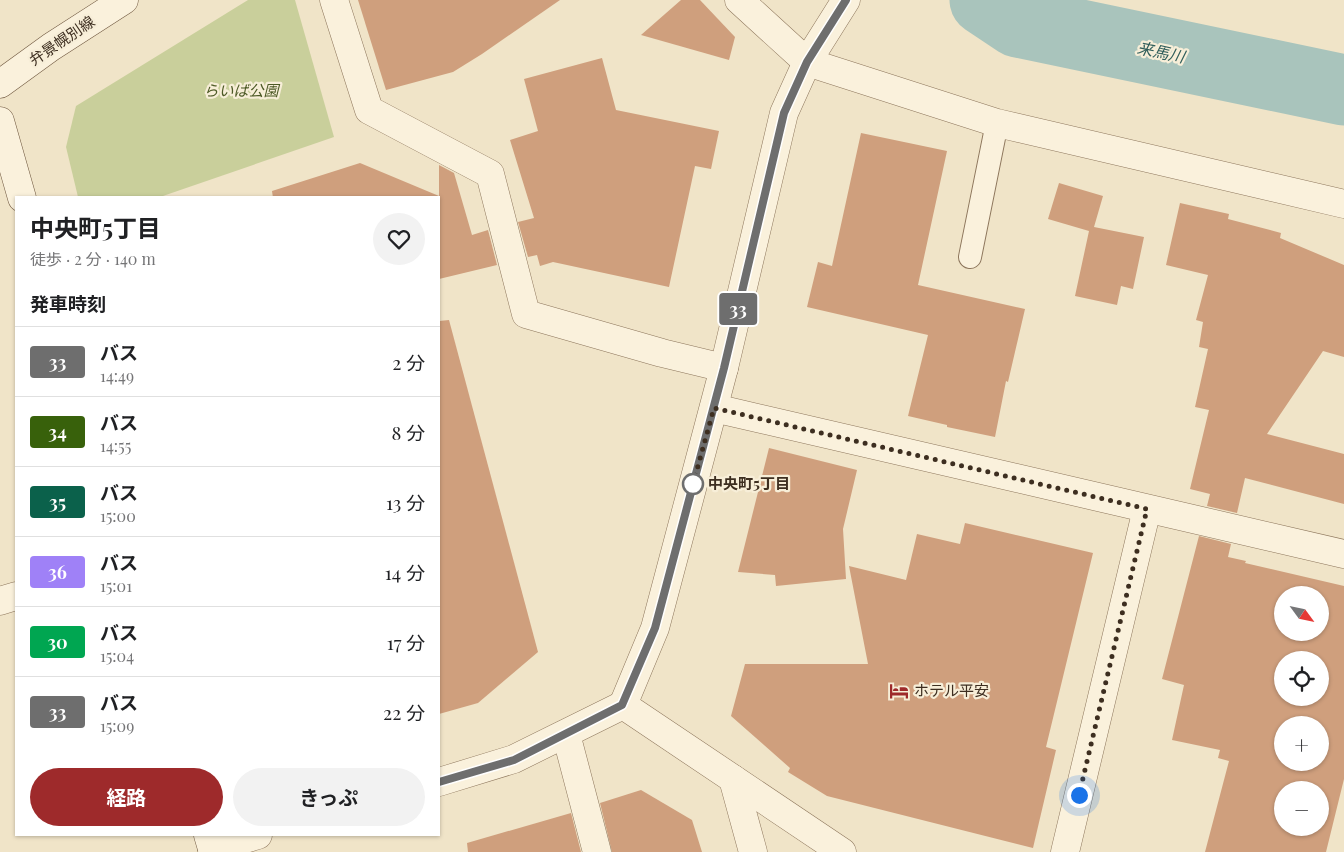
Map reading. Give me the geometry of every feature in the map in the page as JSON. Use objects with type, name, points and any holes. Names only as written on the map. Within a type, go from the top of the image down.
[{"type":"street","name":"弁景幌別線","points":[[0,84],[51,47],[124,0]]},
{"type":"street","points":[[334,0],[369,110],[490,174],[526,314],[662,353],[724,368]]},
{"type":"street","points":[[739,0],[807,62],[997,123],[1344,204]]},
{"type":"street","points":[[440,782],[514,760],[622,705],[655,628],[714,408],[784,113],[807,62],[846,0]]},
{"type":"street","points":[[0,122],[21,196]]},
{"type":"street","points":[[714,408],[1344,554]]},
{"type":"street","points":[[1065,852],[1147,509]]},
{"type":"street","points":[[0,601],[15,596]]},
{"type":"street","points":[[622,705],[842,852]]},
{"type":"street","points":[[566,734],[598,852]]},
{"type":"street","points":[[733,779],[753,852]]},
{"type":"street","points":[[209,847],[254,836]]},
{"type":"lane","points":[[970,257],[997,123]]},
{"type":"green space","name":"らいば公園","points":[[248,0],[295,0],[334,137],[163,196],[78,196],[66,147],[76,106]]},
{"type":"building","points":[[358,0],[560,0],[453,72],[386,90]]},
{"type":"building","points":[[681,0],[700,0],[735,37],[729,60],[641,35]]},
{"type":"building","points":[[602,58],[616,110],[719,131],[711,169],[695,166],[669,287],[553,262],[540,266],[537,255],[528,257],[518,222],[534,218],[510,140],[538,131],[524,79]]},
{"type":"building","points":[[861,133],[947,151],[918,285],[1025,309],[1008,382],[1006,381],[995,437],[947,427],[947,425],[908,416],[928,335],[807,307],[818,262],[832,266]]},
{"type":"building","points":[[360,163],[439,196],[273,196],[272,191]]},
{"type":"building","points":[[439,165],[454,173],[472,235],[488,230],[497,265],[440,279]]},
{"type":"building","points":[[1059,183],[1103,196],[1094,227],[1144,237],[1133,289],[1121,286],[1117,305],[1075,296],[1089,231],[1048,219]]},
{"type":"building","points":[[1180,203],[1229,214],[1228,219],[1281,233],[1280,238],[1344,265],[1344,357],[1323,351],[1267,434],[1344,454],[1344,504],[1245,478],[1237,513],[1207,506],[1210,494],[1190,489],[1209,410],[1195,407],[1208,349],[1199,347],[1203,322],[1196,320],[1208,275],[1166,265]]},
{"type":"building","points":[[449,320],[538,652],[478,703],[440,714],[440,321]]},
{"type":"building","points":[[769,448],[857,470],[843,529],[846,579],[776,586],[775,575],[738,572]]},
{"type":"building","name":"ホテル平安","points":[[965,523],[1093,553],[1046,747],[1056,750],[1033,848],[827,796],[788,772],[790,768],[731,716],[745,664],[868,664],[849,566],[906,580],[917,534],[960,544]]},
{"type":"building","points":[[1199,536],[1231,544],[1228,557],[1246,561],[1245,563],[1344,586],[1344,779],[1326,852],[1205,852],[1229,761],[1218,758],[1220,750],[1172,740],[1184,685],[1162,679]]},
{"type":"building","points":[[641,790],[692,820],[702,852],[612,852],[600,803]]},
{"type":"building","points":[[571,813],[581,852],[468,852],[467,843]]},
{"type":"waterway","name":"来馬川","points":[[985,0],[1018,22],[1344,90]]},
{"type":"bus line","name":"33","points":[[440,782],[514,760],[622,705],[655,628],[724,368],[784,113],[807,62],[846,0]]},
{"type":"place","name":"中央町5丁目","points":[[693,484]]},
{"type":"place","name":"ホテル平安","points":[[899,691]]},
{"type":"route","points":[[693,484],[714,408],[1147,509],[1079,795]]}]
